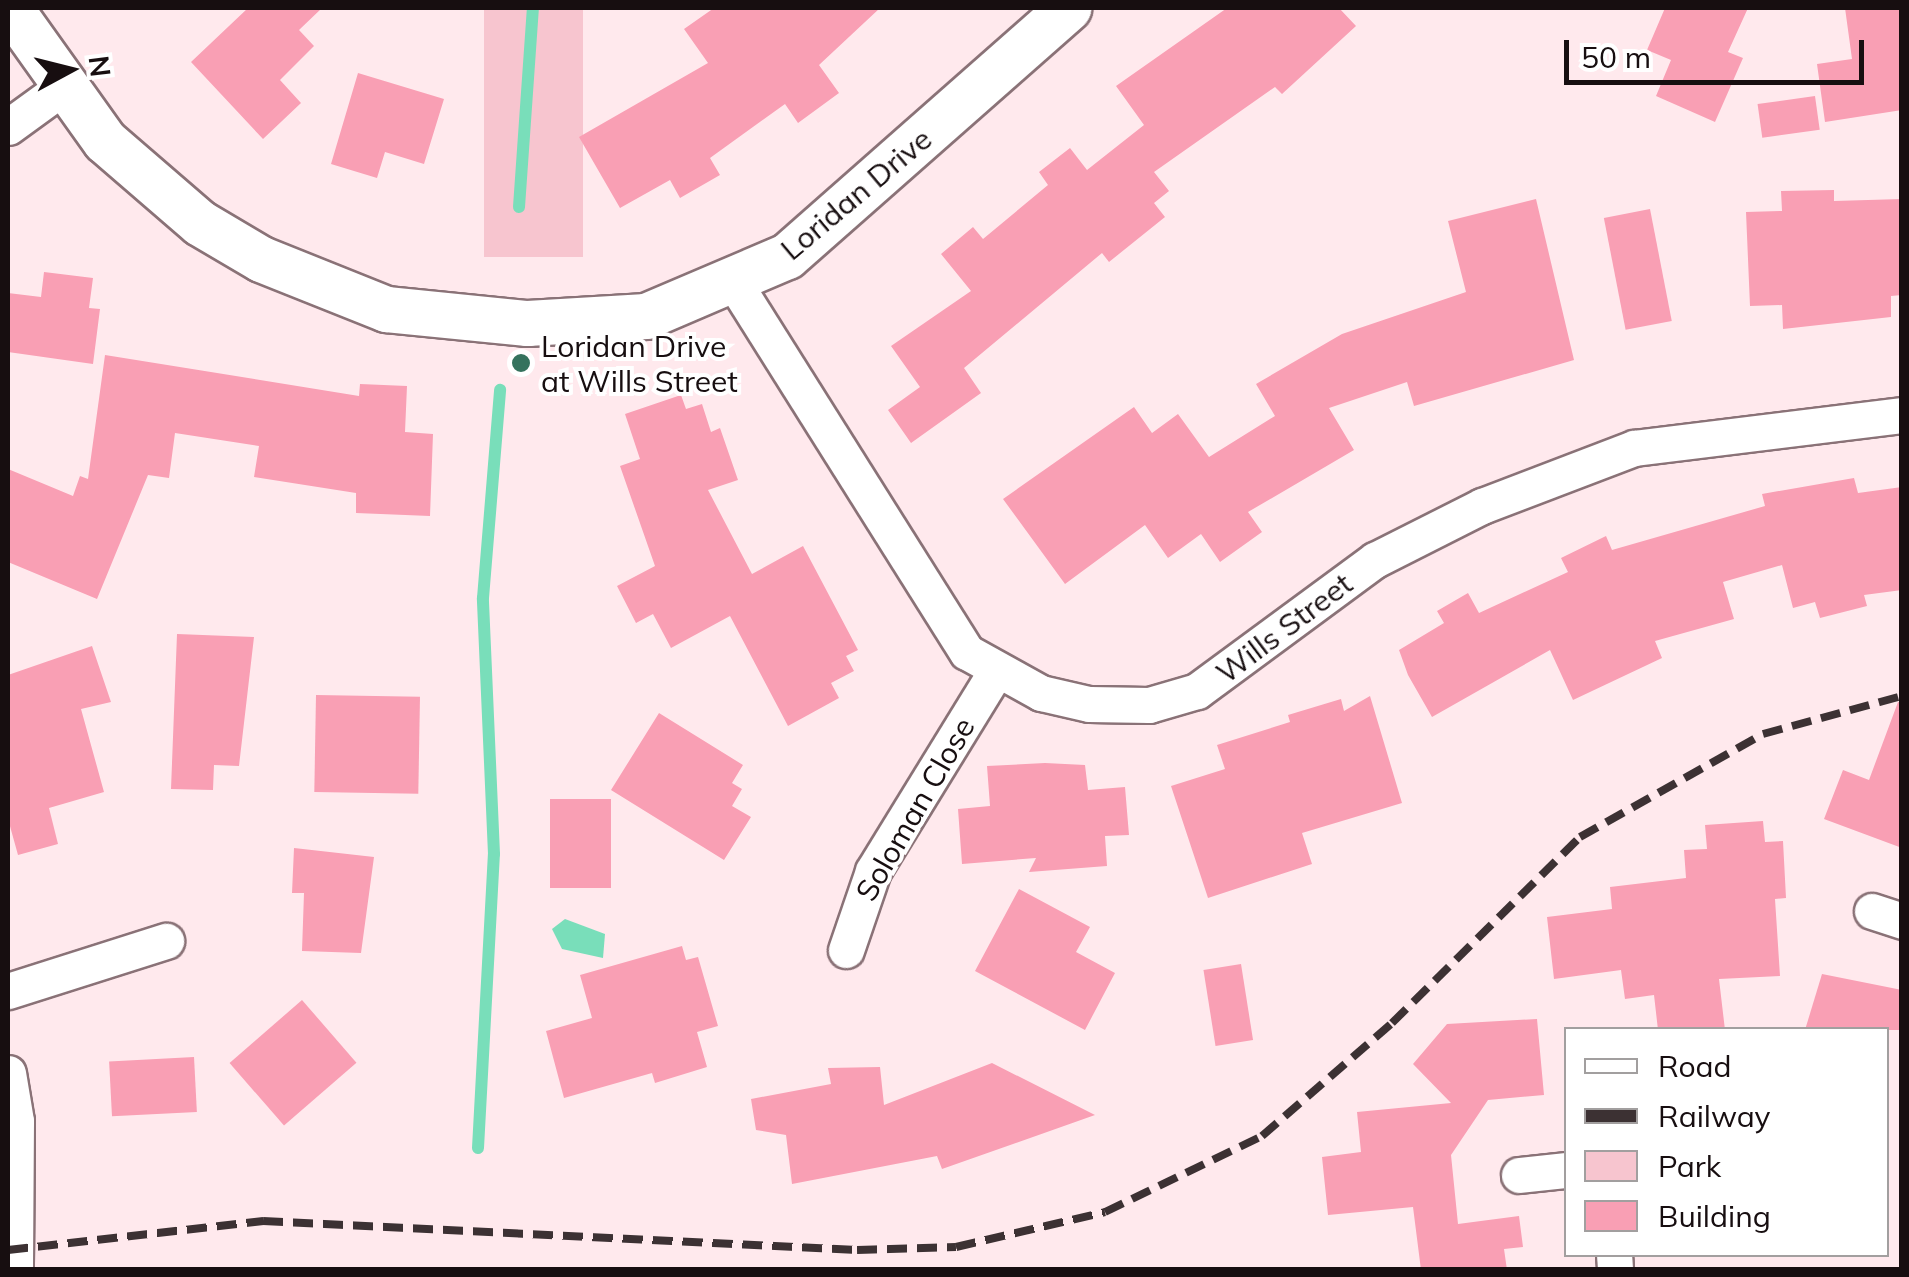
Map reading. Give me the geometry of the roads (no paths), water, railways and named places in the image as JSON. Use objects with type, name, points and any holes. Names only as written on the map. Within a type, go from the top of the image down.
[{"type":"street","name":"Loridan Drive","points":[[10,8],[62,87],[105,141],[200,222],[333,292],[386,308],[458,321],[586,322],[646,316],[734,284],[787,256],[1068,8]]},
{"type":"street","points":[[8,127],[62,87]]},
{"type":"street","name":"Wills Street","points":[[734,284],[947,626],[995,673],[1089,704],[1165,700],[1235,670],[1375,560],[1499,500],[1634,448],[1808,420],[1902,415]]},
{"type":"street","name":"Soloman Close","points":[[846,950],[874,870],[995,673]]},
{"type":"street","points":[[8,991],[166,941]]},
{"type":"street","points":[[8,1073],[16,1121],[14,1270]]},
{"type":"street","points":[[1519,1175],[1564,1170]]},
{"type":"waterway","points":[[519,207],[533,8]]},
{"type":"waterway","points":[[478,1148],[494,854],[483,598],[500,390]]},
{"type":"railway","points":[[8,1250],[263,1221],[857,1250],[956,1247],[1105,1212],[1262,1136],[1392,1023],[1580,837],[1763,734],[1902,696]]},
{"type":"place","name":"Loridan Drive at Wills Street","points":[[521,363]]}]
